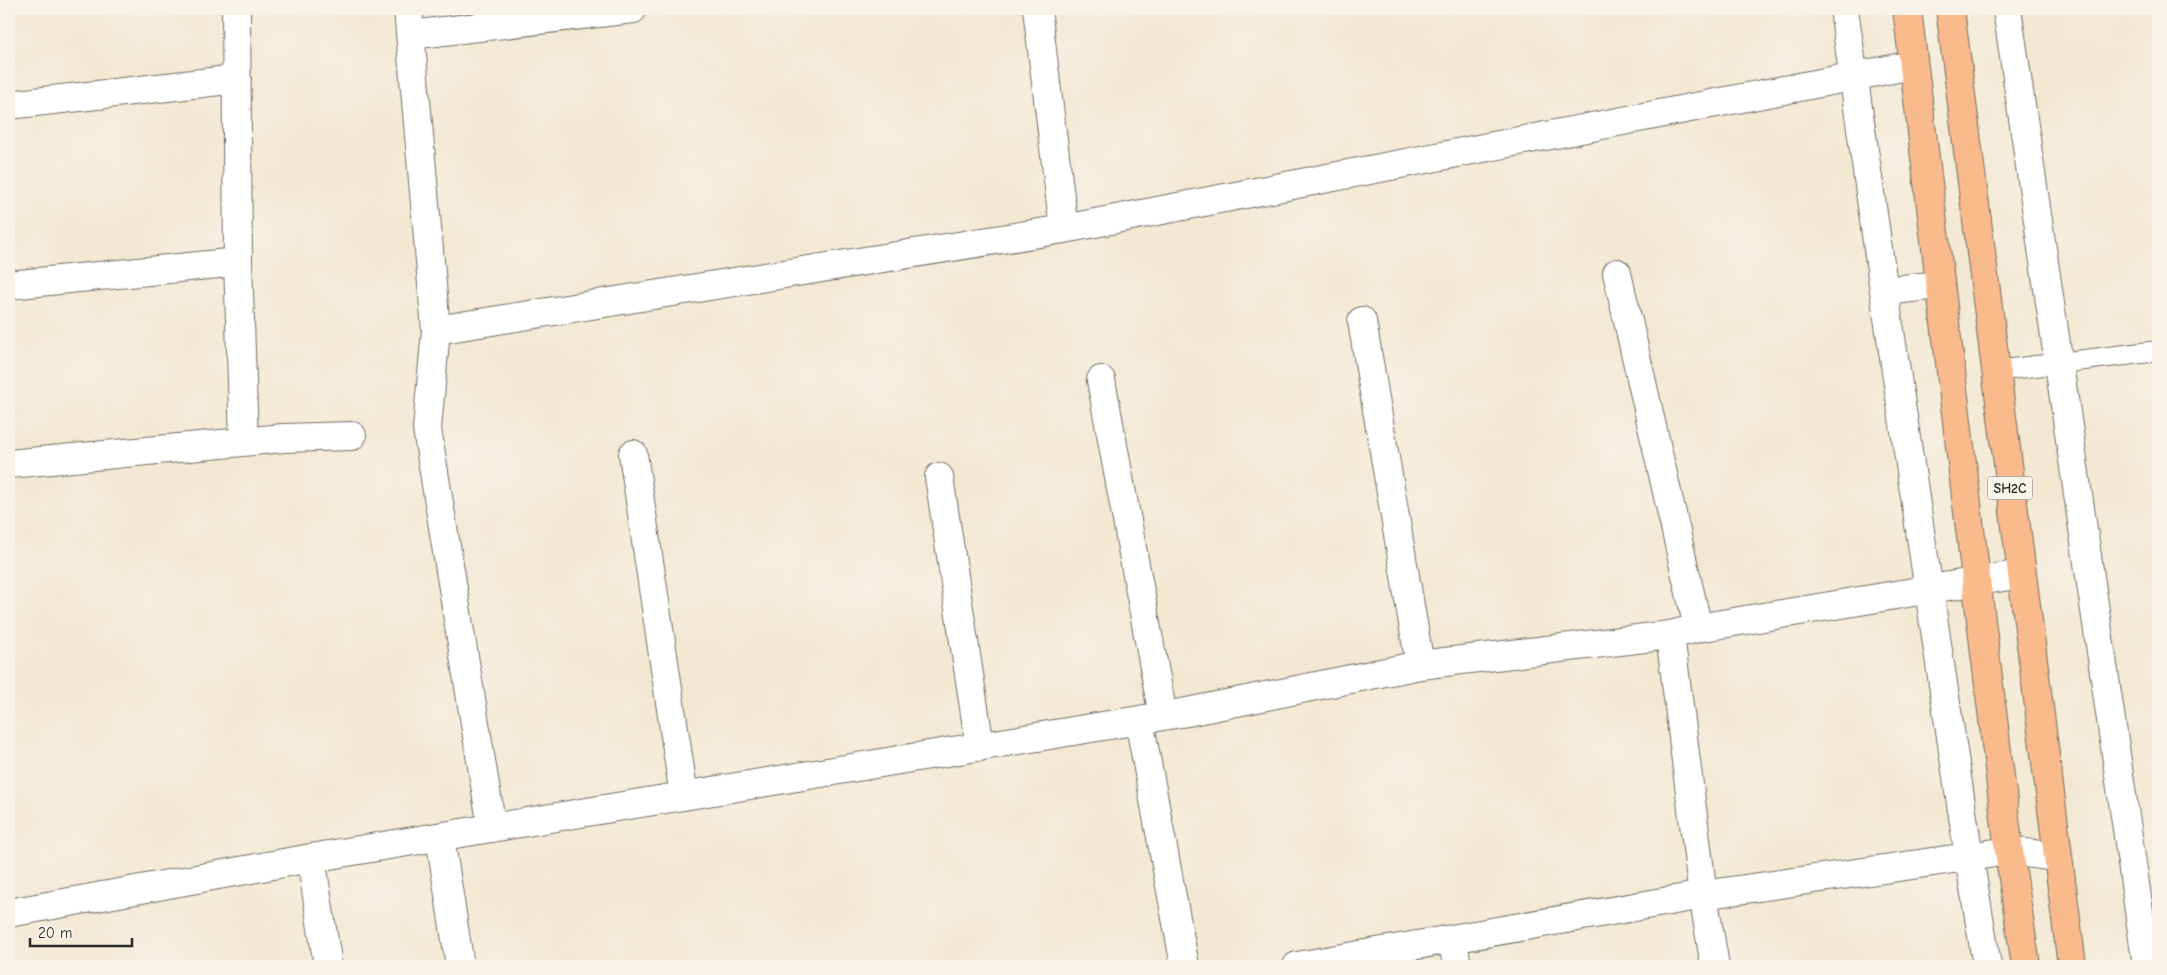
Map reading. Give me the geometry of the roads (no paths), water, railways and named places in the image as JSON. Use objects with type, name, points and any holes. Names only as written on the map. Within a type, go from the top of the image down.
[{"type":"main road","name":"SH2C","points":[[1907,9],[2009,851],[2026,966]]},
{"type":"main road","name":"SH2C","points":[[1950,9],[2072,966]]},
{"type":"street","points":[[236,9],[238,262],[244,441]]},
{"type":"street","points":[[492,828],[427,429],[436,330],[409,22],[633,9]]},
{"type":"street","points":[[1036,9],[1064,229]]},
{"type":"street","points":[[1844,9],[1884,291],[1987,966]]},
{"type":"street","points":[[2007,9],[2147,966]]},
{"type":"street","points":[[436,330],[1064,229],[1914,65]]},
{"type":"street","points":[[9,105],[237,79]]},
{"type":"street","points":[[9,285],[238,262]]},
{"type":"street","points":[[1617,273],[1698,628]]},
{"type":"street","points":[[1884,291],[1939,285]]},
{"type":"street","points":[[1362,321],[1420,665]]},
{"type":"street","points":[[1101,380],[1151,718],[1185,966]]},
{"type":"street","points":[[9,464],[244,441],[352,436]]},
{"type":"street","points":[[633,454],[684,796]]},
{"type":"street","points":[[939,477],[980,747]]},
{"type":"street","points":[[9,913],[311,858],[1151,718],[1420,665],[1670,635],[1698,628],[2021,574]]},
{"type":"street","points":[[1670,635],[1703,895],[1716,966]]},
{"type":"street","points":[[440,837],[460,966]]},
{"type":"street","points":[[1297,966],[1455,953],[1703,895],[2009,851],[2057,857]]},
{"type":"street","points":[[311,858],[328,966]]},
{"type":"lane","points":[[1995,371],[2158,351]]}]
